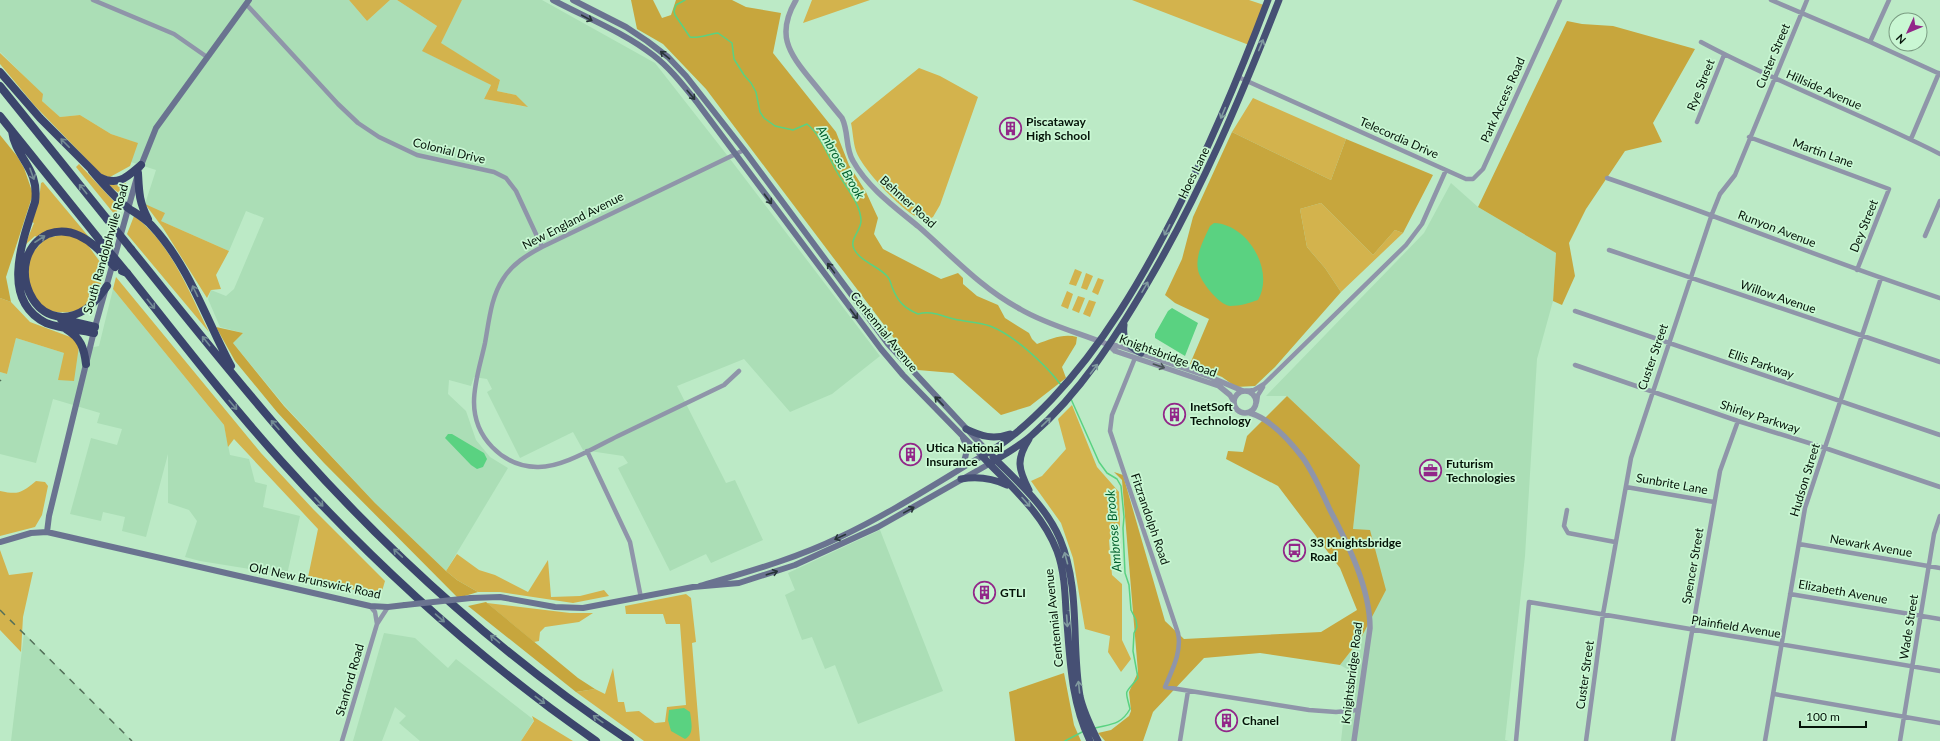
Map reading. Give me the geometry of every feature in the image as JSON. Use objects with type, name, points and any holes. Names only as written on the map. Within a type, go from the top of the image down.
[{"type":"highway","name":"Hoes Lane","points":[[1100,342],[1157,250],[1199,167],[1238,77],[1268,0]]},
{"type":"highway","name":"Hoes Lane","points":[[1110,345],[1126,321],[1184,219],[1225,134],[1279,0]]},
{"type":"highway","points":[[0,72],[40,118],[103,184],[128,207],[143,216],[153,226]]},
{"type":"highway","points":[[0,86],[240,383],[334,489],[442,594],[540,676],[630,741]]},
{"type":"highway","points":[[0,116],[100,246],[127,273],[237,410],[302,484],[360,544],[405,586],[477,649],[549,707],[596,741]]},
{"type":"highway","points":[[12,131],[13,140],[32,172],[37,192],[16,259],[13,278],[14,286],[21,303],[32,315],[46,323],[64,328],[94,330]]},
{"type":"highway","points":[[92,171],[105,180],[115,182],[124,180],[140,169]]},
{"type":"highway","points":[[140,169],[139,199],[142,207],[153,226],[185,271],[240,383]]},
{"type":"highway","points":[[94,330],[51,315],[32,303],[23,290],[20,278],[21,267],[25,255],[30,247],[37,240],[48,234],[68,231],[82,236],[100,246]]},
{"type":"highway","points":[[51,315],[71,315],[81,312],[92,304],[107,286]]},
{"type":"highway","points":[[1126,321],[1123,331],[1125,341],[1138,356]]},
{"type":"highway","points":[[64,328],[74,334],[81,342],[86,364]]},
{"type":"highway","name":"Old New Brunswick Road","points":[[982,456],[989,453],[1017,432],[1054,397],[1069,381],[1100,342]]},
{"type":"highway","name":"Old New Brunswick Road","points":[[989,464],[1031,436],[1061,407],[1076,391],[1110,345]]},
{"type":"highway","points":[[963,431],[990,438],[1002,437],[1017,432]]},
{"type":"highway","points":[[1031,436],[1021,453],[1020,467],[1023,479],[1032,497]]},
{"type":"highway","name":"Centennial Avenue","points":[[989,453],[1044,510],[1053,525],[1066,555],[1073,593],[1080,696],[1086,726]]},
{"type":"highway","name":"Centennial Avenue","points":[[982,456],[1037,515],[1048,532],[1057,551],[1063,571],[1073,694],[1090,737],[1098,741]]},
{"type":"highway","points":[[961,479],[975,476],[999,481],[1013,488]]},
{"type":"main road","name":"Centennial Avenue","points":[[553,0],[633,42],[654,56],[687,91],[881,349],[903,375],[989,453]]},
{"type":"main road","name":"Centennial Avenue","points":[[573,0],[626,27],[668,57],[702,95],[888,344],[963,431],[982,456]]},
{"type":"main road","name":"South Randolphville Road","points":[[47,532],[49,516],[94,330],[140,169],[156,128],[248,2]]},
{"type":"main road","points":[[959,470],[966,454],[966,443],[963,431]]},
{"type":"main road","name":"Old New Brunswick Road","points":[[0,542],[31,533],[47,532],[370,606],[405,606],[471,598],[500,597],[570,608],[583,608],[700,586],[783,561],[839,538],[875,520],[982,456]]},
{"type":"main road","name":"Old New Brunswick Road","points":[[700,586],[740,583],[795,565],[878,527],[989,464]]},
{"type":"street","points":[[93,0],[174,34],[207,57]]},
{"type":"street","name":"Behmer Road","points":[[796,0],[786,21],[787,45],[796,62],[842,118],[846,127],[850,156],[865,177],[888,201],[980,284],[1030,315],[1110,345]]},
{"type":"street","name":"Park Access Road","points":[[1446,170],[1466,179],[1473,179],[1483,169],[1560,0]]},
{"type":"street","points":[[1771,0],[1870,42],[1940,74],[1911,139]]},
{"type":"street","name":"Custer Street","points":[[1586,741],[1603,614],[1631,458],[1712,214],[1720,194],[1735,175],[1749,137],[1807,0]]},
{"type":"street","points":[[1870,42],[1889,0]]},
{"type":"street","name":"Colonial Drive","points":[[248,2],[338,104],[374,134],[417,155],[494,172],[506,178],[516,191],[542,246]]},
{"type":"street","name":"Hillside Avenue","points":[[1701,42],[1774,80],[1911,139],[1940,154]]},
{"type":"street","name":"Rye Street","points":[[1697,122],[1724,55]]},
{"type":"street","name":"Telecordia Drive","points":[[1238,77],[1446,170],[1422,224],[1411,240],[1264,384],[1254,390],[1244,391]]},
{"type":"street","name":"Martin Lane","points":[[1749,137],[1890,189]]},
{"type":"street","name":"New England Avenue","points":[[739,370],[724,385],[587,451],[550,467],[531,467],[518,464],[503,457],[490,445],[481,432],[475,413],[475,390],[497,290],[510,269],[521,259],[542,246],[744,150]]},
{"type":"street","name":"Runyon Avenue","points":[[1607,178],[1712,214],[1857,270],[1940,298]]},
{"type":"street","name":"Dey Street","points":[[1857,270],[1890,189]]},
{"type":"street","points":[[1925,236],[1940,201]]},
{"type":"street","name":"Willow Avenue","points":[[1609,250],[1940,362]]},
{"type":"street","name":"Hudson Street","points":[[1765,741],[1805,508],[1881,278]]},
{"type":"street","name":"Ellis Parkway","points":[[1575,311],[1940,435]]},
{"type":"street","name":"Knightsbridge Road","points":[[1110,345],[1115,351],[1138,356],[1210,378],[1244,391]]},
{"type":"street","name":"Knightsbridge Road","points":[[1138,356],[1219,386],[1230,395],[1234,402]]},
{"type":"street","name":"Fitzrandolph Road","points":[[1138,356],[1112,415],[1109,426],[1180,641],[1178,653],[1165,687],[1188,691]]},
{"type":"street","name":"Shirley Parkway","points":[[1575,365],[1738,421],[1825,448],[1940,487]]},
{"type":"street","name":"Telecordia Drive","points":[[1257,403],[1258,395],[1264,384]]},
{"type":"street","points":[[1244,391],[1252,393],[1257,403],[1250,412],[1240,412],[1236,408],[1234,402],[1236,395],[1244,391]]},
{"type":"street","name":"Knightsbridge Road","points":[[1257,403],[1267,421]]},
{"type":"street","name":"Knightsbridge Road","points":[[1250,412],[1267,421],[1290,442],[1311,471],[1347,543],[1365,596],[1370,617],[1370,628],[1354,741]]},
{"type":"street","name":"Spencer Street","points":[[1673,741],[1720,471],[1738,421]]},
{"type":"street","points":[[587,451],[628,538],[641,598]]},
{"type":"street","name":"Sunbrite Lane","points":[[1626,487],[1714,502]]},
{"type":"street","points":[[1566,510],[1564,526],[1568,534],[1615,542]]},
{"type":"street","name":"Wade Street","points":[[1900,741],[1934,534],[1940,516]]},
{"type":"street","name":"Newark Avenue","points":[[1798,544],[1940,568]]},
{"type":"street","name":"Elizabeth Avenue","points":[[1790,594],[1940,619]]},
{"type":"street","name":"Plainfield Avenue","points":[[1516,741],[1529,602],[1940,671]]},
{"type":"street","points":[[370,606],[375,612],[377,624]]},
{"type":"street","name":"Stanford Road","points":[[342,741],[377,624],[388,607]]},
{"type":"street","points":[[1180,741],[1188,691],[1309,710],[1336,712],[1358,710]]},
{"type":"street","points":[[1774,694],[1940,723]]},
{"type":"shaded area","points":[[0,0],[349,0],[367,21],[390,0],[397,0],[437,26],[423,51],[491,85],[484,99],[527,107],[516,95],[497,91],[500,80],[440,43],[462,0],[542,0],[655,63],[880,356],[832,394],[790,412],[744,359],[677,386],[726,483],[735,480],[763,540],[711,563],[706,554],[670,571],[618,468],[628,463],[623,456],[583,450],[573,432],[520,458],[487,392],[492,389],[487,379],[474,377],[471,386],[449,380],[448,394],[466,411],[476,440],[490,457],[508,468],[446,571],[375,503],[284,405],[233,343],[243,333],[220,327],[208,299],[211,290],[226,296],[234,289],[264,218],[246,211],[229,251],[161,221],[145,204],[156,170],[131,162],[137,143],[111,134],[80,115],[60,117],[42,101],[42,94],[0,52]]},
{"type":"shaded area","points":[[349,0],[390,0],[367,21]]},
{"type":"shaded area","points":[[397,0],[462,0],[441,43],[500,80],[497,91],[516,95],[528,107],[484,99],[491,85],[422,51],[437,26]]},
{"type":"shaded area","points":[[631,0],[653,0],[662,18],[671,15],[676,0],[732,0],[746,7],[781,13],[773,53],[836,132],[849,165],[866,192],[878,218],[874,234],[883,249],[941,279],[958,273],[963,278],[963,284],[977,296],[998,305],[1005,318],[1029,333],[1037,344],[1062,336],[1077,337],[1076,344],[1062,367],[1066,378],[1030,406],[1001,415],[953,373],[918,370],[706,89],[663,44],[637,29]]},
{"type":"shaded area","points":[[812,0],[870,0],[803,23]]},
{"type":"shaded area","points":[[1132,0],[1249,0],[1264,5],[1249,45]]},
{"type":"shaded area","points":[[1567,21],[1582,24],[1613,26],[1695,49],[1653,123],[1662,142],[1625,151],[1586,209],[1569,243],[1575,276],[1562,305],[1553,301],[1556,253],[1478,207]]},
{"type":"shaded area","points":[[0,53],[43,94],[42,101],[60,117],[80,115],[111,134],[138,143],[130,166],[110,177],[102,175],[35,106],[0,64]]},
{"type":"shaded area","points":[[919,68],[940,76],[978,97],[940,205],[933,217],[925,221],[917,217],[896,201],[875,180],[856,151],[851,123]]},
{"type":"shaded area","points":[[1253,98],[1346,139],[1331,180],[1232,132]]},
{"type":"shaded area","points":[[1232,132],[1331,180],[1346,139],[1433,175],[1403,233],[1395,230],[1373,255],[1321,203],[1300,209],[1307,247],[1325,268],[1341,292],[1275,367],[1255,386],[1236,387],[1222,377],[1190,364],[1209,319],[1175,303],[1165,295],[1182,259],[1193,217]]},
{"type":"shaded area","points":[[0,135],[17,156],[24,168],[33,194],[6,277],[11,302],[0,298]]},
{"type":"shaded area","points":[[79,164],[119,207],[115,215],[76,167]]},
{"type":"shaded area","points":[[43,182],[89,237],[45,232],[37,237],[35,236],[25,245],[34,223],[32,222],[39,200],[41,183]]},
{"type":"shaded area","points":[[106,183],[118,185],[126,183],[124,197]]},
{"type":"shaded area","points":[[1451,183],[1478,207],[1556,253],[1553,301],[1537,359],[1525,556],[1505,740],[1509,741],[1341,741],[1349,670],[1340,665],[1361,638],[1353,529],[1360,465],[1287,396],[1266,396],[1424,233]]},
{"type":"shaded area","points":[[1321,203],[1373,255],[1395,230],[1403,233],[1341,292],[1325,268],[1307,247],[1300,209]]},
{"type":"shaded area","points":[[145,204],[165,213],[161,221],[229,251],[216,275],[221,289],[211,290],[207,298],[163,228]]},
{"type":"shaded area","points":[[134,216],[159,240],[169,254],[209,332],[127,234]]},
{"type":"shaded area","points":[[1214,223],[1226,225],[1238,231],[1255,251],[1261,263],[1263,276],[1262,288],[1258,300],[1237,305],[1226,305],[1211,292],[1199,275],[1197,264],[1199,253],[1210,226]]},
{"type":"shaded area","points":[[67,234],[85,241],[105,269],[98,291],[90,303],[84,308],[76,311],[58,312],[41,307],[35,302],[30,291],[25,261],[46,238]]},
{"type":"shaded area","points":[[1075,269],[1082,272],[1076,286],[1069,284]]},
{"type":"shaded area","points":[[1086,273],[1093,276],[1087,290],[1081,288]]},
{"type":"shaded area","points":[[116,277],[261,453],[313,509],[385,581],[380,598],[330,582],[307,582],[318,529],[234,439],[228,447],[224,425],[113,289]]},
{"type":"shaded area","points":[[1098,278],[1104,280],[1098,295],[1092,292]]},
{"type":"shaded area","points":[[113,289],[224,425],[230,455],[249,459],[255,482],[267,485],[263,507],[300,516],[287,575],[200,561],[185,557],[197,521],[189,510],[168,503],[168,454],[146,537],[122,531],[125,517],[103,512],[101,521],[70,514],[91,438],[117,445],[122,429],[97,423],[100,413],[53,399],[36,463],[0,454],[0,372],[7,374],[16,338],[64,353],[99,346]]},
{"type":"shaded area","points":[[1067,291],[1073,294],[1068,309],[1061,306]]},
{"type":"shaded area","points":[[1078,296],[1085,298],[1079,313],[1072,310]]},
{"type":"shaded area","points":[[0,298],[11,302],[30,322],[73,338],[79,346],[74,381],[58,380],[64,353],[16,338],[7,374],[0,372]]},
{"type":"shaded area","points":[[1089,300],[1096,302],[1090,317],[1083,314]]},
{"type":"shaded area","points":[[1172,308],[1198,323],[1185,356],[1155,338],[1155,334],[1168,311]]},
{"type":"shaded area","points":[[216,327],[243,333],[233,343],[284,406],[375,503],[446,571],[457,580],[478,592],[458,598],[324,463],[277,412],[235,361]]},
{"type":"shaded area","points":[[1287,396],[1360,465],[1353,529],[1370,530],[1386,590],[1361,638],[1340,665],[1260,653],[1204,658],[1153,712],[1143,741],[1105,741],[1098,733],[1111,730],[1129,716],[1131,711],[1129,692],[1138,672],[1122,480],[1114,472],[1123,475],[1165,621],[1184,639],[1321,632],[1357,610],[1340,568],[1278,486],[1226,459],[1228,451],[1243,452],[1247,436]]},
{"type":"shaded area","points":[[1072,405],[1097,467],[1119,492],[1120,527],[1109,540],[1112,575],[1122,584],[1122,640],[1131,659],[1121,672],[1108,652],[1110,636],[1085,629],[1073,558],[1061,523],[1031,481],[1042,476],[1066,449],[1058,419]]},
{"type":"shaded area","points":[[448,434],[452,434],[484,453],[487,459],[483,467],[477,469],[471,465],[445,438]]},
{"type":"shaded area","points":[[36,481],[45,482],[48,486],[42,515],[35,527],[0,536],[0,491],[12,493],[20,492]]},
{"type":"shaded area","points":[[880,530],[943,691],[858,724],[835,665],[825,669],[812,637],[802,640],[785,595],[795,590],[788,573]]},
{"type":"shaded area","points":[[0,550],[9,575],[33,572],[23,617],[21,652],[0,630]]},
{"type":"shaded area","points":[[457,554],[479,570],[495,575],[528,592],[548,560],[551,597],[580,596],[604,590],[609,596],[573,603],[500,592],[478,592],[457,580],[446,571]]},
{"type":"shaded area","points":[[686,594],[691,598],[696,642],[692,643],[700,741],[644,741],[576,692],[595,689],[605,694],[613,668],[618,702],[624,702],[626,712],[639,711],[655,723],[665,722],[667,707],[686,705],[680,624],[666,624],[663,614],[626,614],[625,606]]},
{"type":"shaded area","points":[[486,602],[578,678],[595,689],[576,692],[468,606]]},
{"type":"shaded area","points":[[487,603],[570,613],[593,613],[579,622],[545,627],[540,632],[539,641],[534,642]]},
{"type":"shaded area","points":[[24,633],[132,741],[11,741]]},
{"type":"shaded area","points":[[384,633],[415,638],[448,668],[456,659],[534,720],[521,741],[420,741],[399,723],[406,716],[395,707],[382,741],[353,741]]},
{"type":"shaded area","points":[[1064,673],[1074,725],[1081,741],[1015,741],[1009,692]]},
{"type":"shaded area","points":[[684,708],[690,712],[692,727],[690,734],[685,739],[671,731],[668,720],[669,710]]},
{"type":"shaded area","points":[[532,716],[573,741],[521,741],[534,721]]},
{"type":"waterway","name":"Ambrose Brook","points":[[685,0],[676,5],[674,11],[675,15],[690,37],[700,37],[718,33],[732,43],[734,59],[756,92],[760,112],[764,118],[775,126],[793,130],[807,124],[816,134],[856,202],[858,208],[861,221],[854,238],[854,249],[865,261],[879,269],[887,276],[902,304],[918,314],[936,314],[990,326],[999,330],[1029,351],[1061,385]]},
{"type":"waterway","name":"Ambrose Brook","points":[[1071,399],[1099,462],[1107,473],[1117,479],[1121,486],[1124,517],[1125,573],[1129,585],[1131,610],[1136,620],[1137,627],[1134,633],[1133,651],[1138,678],[1127,692],[1130,709],[1119,721],[1095,728]]},
{"type":"waterway","name":"Ambrose Brook","points":[[1065,741],[1084,731]]},
{"type":"railway","points":[[0,610],[132,741]]},
{"type":"place","name":"Piscataway High School","points":[[1010,129]]},
{"type":"place","name":"InetSoft Technology","points":[[1175,414]]},
{"type":"place","name":"Utica National Insurance","points":[[911,455]]},
{"type":"place","name":"Futurism Technologies","points":[[1431,471]]},
{"type":"place","name":"33 Knightsbridge Road","points":[[1294,550]]},
{"type":"place","name":"GTLI","points":[[985,593]]},
{"type":"place","name":"Chanel","points":[[1227,721]]}]
